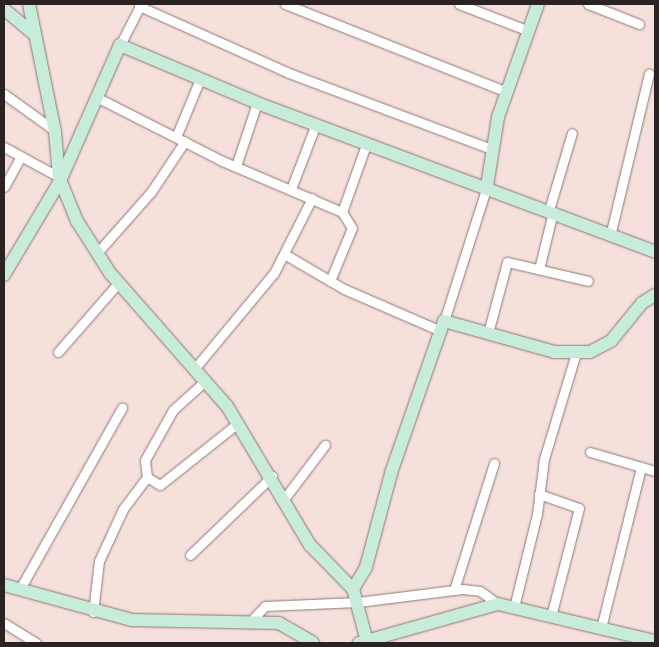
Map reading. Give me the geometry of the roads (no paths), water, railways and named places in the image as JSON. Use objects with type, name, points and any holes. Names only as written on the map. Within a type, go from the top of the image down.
[{"type":"street","points":[[29,4],[54,130],[59,179],[97,253],[119,282],[195,368],[238,423],[272,476],[310,546],[353,589],[368,641],[498,604]]},
{"type":"street","points":[[285,4],[507,92]]},
{"type":"street","points":[[459,4],[529,31]]},
{"type":"street","points":[[353,589],[366,567],[392,470],[443,326],[487,186],[491,149],[507,92],[538,4]]},
{"type":"street","points":[[588,4],[639,24]]},
{"type":"street","points":[[4,275],[59,179],[100,99],[120,45],[140,5],[289,73],[491,149]]},
{"type":"street","points":[[4,9],[35,35]]},
{"type":"street","points":[[120,45],[257,103],[487,186],[610,236],[655,252]]},
{"type":"street","points":[[610,236],[649,74]]},
{"type":"street","points":[[97,253],[151,192],[180,139],[200,79]]},
{"type":"street","points":[[4,94],[54,130]]},
{"type":"street","points":[[100,99],[236,166],[342,212],[352,228],[330,281]]},
{"type":"street","points":[[236,166],[257,103]]},
{"type":"street","points":[[292,189],[316,124]]},
{"type":"street","points":[[539,269],[551,211],[572,133]]},
{"type":"street","points":[[342,212],[367,142]]},
{"type":"street","points":[[4,147],[59,179]]},
{"type":"street","points":[[4,187],[20,158]]},
{"type":"street","points":[[195,368],[286,255],[312,198]]},
{"type":"street","points":[[286,255],[330,281],[443,326],[576,353],[604,347],[642,303],[655,295]]},
{"type":"street","points":[[488,334],[505,264],[539,269],[588,281]]},
{"type":"street","points":[[58,352],[119,282]]},
{"type":"street","points":[[514,608],[539,494],[544,459],[576,353]]},
{"type":"street","points":[[204,381],[166,421],[143,465],[147,477],[160,485],[238,423]]},
{"type":"street","points":[[21,587],[122,408]]},
{"type":"street","points":[[284,499],[325,445]]},
{"type":"street","points":[[590,452],[655,472]]},
{"type":"street","points":[[454,590],[494,463]]},
{"type":"street","points":[[601,628],[641,467]]},
{"type":"street","points":[[190,555],[272,476]]},
{"type":"street","points":[[93,612],[99,561],[123,509],[147,477]]},
{"type":"street","points":[[539,494],[579,508],[551,616]]},
{"type":"street","points":[[4,585],[21,587],[93,612],[132,620],[279,623],[313,643]]},
{"type":"street","points":[[250,622],[265,606],[358,602],[454,590],[480,591],[498,604],[648,641]]},
{"type":"street","points":[[4,623],[36,643]]}]
